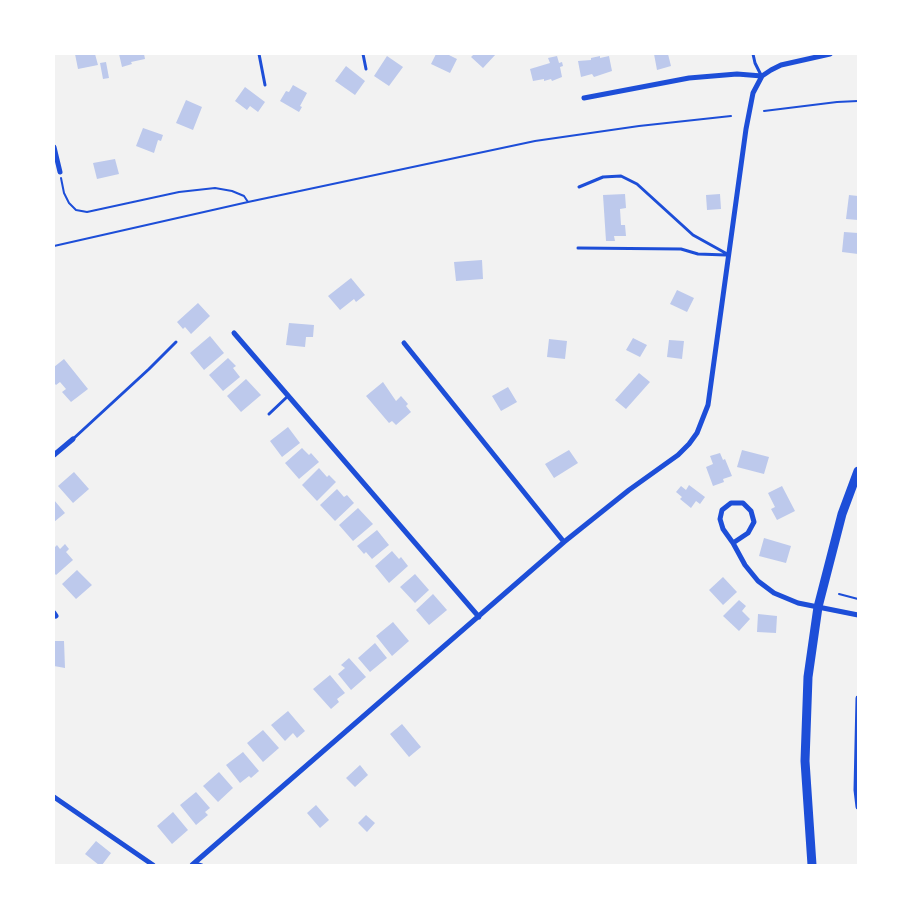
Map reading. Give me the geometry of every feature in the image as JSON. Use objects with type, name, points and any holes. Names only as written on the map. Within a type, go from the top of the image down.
[{"type":"main road","points":[[812,865],[806,761],[808,677],[818,607],[842,514],[858,471]]},
{"type":"street","points":[[193,864],[564,542],[629,490],[678,455],[689,444],[708,405],[746,129],[753,93],[762,76],[781,65],[830,54]]},
{"type":"street","points":[[584,98],[689,78],[737,74],[762,76]]},
{"type":"street","points":[[54,147],[60,172]]},
{"type":"street","points":[[234,333],[479,617]]},
{"type":"street","points":[[404,344],[564,542]]},
{"type":"street","points":[[54,455],[72,439]]},
{"type":"street","points":[[733,543],[748,533],[754,522],[751,511],[743,503],[731,503],[722,510],[720,519],[723,529],[745,565],[758,581],[780,596],[798,603],[858,615]]},
{"type":"street","points":[[858,698],[856,790],[858,807]]},
{"type":"street","points":[[54,797],[153,865]]},
{"type":"lane","points":[[259,54],[265,85]]},
{"type":"lane","points":[[363,54],[366,69]]},
{"type":"lane","points":[[754,54],[755,63],[762,76]]},
{"type":"lane","points":[[579,187],[603,177],[621,176],[637,184],[693,235],[729,255]]},
{"type":"lane","points":[[578,248],[681,249],[698,254],[729,255]]},
{"type":"lane","points":[[72,439],[176,342]]},
{"type":"lane","points":[[269,414],[288,396]]},
{"type":"lane","points":[[193,864],[202,865]]},
{"type":"path","points":[[764,111],[858,100]]},
{"type":"path","points":[[54,246],[248,202],[535,141],[639,126],[731,116]]},
{"type":"path","points":[[60,172],[64,193],[69,203],[76,210],[87,212],[179,192],[215,188],[232,191],[244,196],[248,202]]},
{"type":"path","points":[[839,594],[858,599]]},
{"type":"building","points":[[75,54],[95,54],[98,65],[78,69]]},
{"type":"building","points":[[119,54],[144,54],[145,59],[131,62],[132,64],[122,67]]},
{"type":"building","points":[[436,54],[447,54],[457,59],[450,73],[431,64]]},
{"type":"building","points":[[474,54],[496,54],[483,68],[471,57]]},
{"type":"building","points":[[654,54],[668,54],[671,66],[657,70]]},
{"type":"building","points":[[387,56],[403,67],[389,86],[374,76]]},
{"type":"building","points":[[557,56],[559,63],[562,62],[563,66],[560,67],[562,77],[552,81],[551,79],[544,81],[544,79],[533,81],[530,69],[550,63],[548,58]]},
{"type":"building","points":[[600,56],[600,58],[609,56],[612,71],[594,77],[592,74],[581,77],[578,61],[591,60],[591,58]]},
{"type":"building","points":[[106,62],[109,78],[103,79],[100,63]]},
{"type":"building","points":[[346,66],[365,81],[355,95],[335,81]]},
{"type":"building","points":[[293,85],[307,93],[299,112],[280,101],[286,91],[289,92]]},
{"type":"building","points":[[245,87],[265,102],[258,112],[250,106],[247,110],[235,101]]},
{"type":"building","points":[[186,100],[202,107],[193,130],[176,123]]},
{"type":"building","points":[[143,128],[163,135],[161,141],[158,140],[154,153],[136,146]]},
{"type":"building","points":[[115,159],[119,174],[97,179],[93,163]]},
{"type":"building","points":[[625,194],[626,208],[620,209],[621,225],[625,225],[626,236],[614,236],[615,241],[606,241],[603,195]]},
{"type":"building","points":[[720,194],[721,209],[707,210],[706,195]]},
{"type":"building","points":[[849,195],[858,196],[858,220],[846,219]]},
{"type":"building","points":[[844,232],[858,233],[858,254],[842,252]]},
{"type":"building","points":[[482,260],[483,279],[456,281],[454,262]]},
{"type":"building","points":[[351,278],[365,295],[356,302],[354,299],[340,310],[328,296]]},
{"type":"building","points":[[677,290],[694,298],[687,312],[670,304]]},
{"type":"building","points":[[198,303],[210,316],[191,334],[177,322]]},
{"type":"building","points":[[289,323],[314,325],[313,337],[306,337],[305,347],[286,345]]},
{"type":"building","points":[[210,336],[224,353],[204,370],[190,353]]},
{"type":"building","points":[[633,338],[647,345],[640,357],[626,350]]},
{"type":"building","points":[[549,339],[567,341],[565,359],[547,357]]},
{"type":"building","points":[[669,340],[684,341],[682,359],[667,357]]},
{"type":"building","points":[[228,358],[236,366],[233,368],[240,377],[223,391],[209,375]]},
{"type":"building","points":[[64,359],[88,389],[71,402],[62,392],[66,389],[60,382],[56,385],[54,383],[54,367]]},
{"type":"building","points":[[639,373],[650,382],[626,409],[615,400]]},
{"type":"building","points":[[246,379],[261,395],[241,412],[227,396]]},
{"type":"building","points":[[383,382],[396,401],[401,396],[408,404],[406,406],[411,412],[396,425],[392,421],[389,423],[366,396]]},
{"type":"building","points":[[508,387],[517,402],[501,411],[492,396]]},
{"type":"building","points":[[288,427],[300,443],[282,457],[270,441]]},
{"type":"building","points":[[302,448],[309,455],[311,453],[319,462],[299,479],[285,463]]},
{"type":"building","points":[[569,450],[578,463],[554,478],[545,464]]},
{"type":"building","points":[[742,450],[769,457],[764,474],[737,467]]},
{"type":"building","points":[[720,453],[723,460],[725,459],[732,476],[723,479],[724,482],[713,486],[706,467],[713,464],[710,456]]},
{"type":"building","points":[[319,468],[327,477],[329,475],[336,482],[317,501],[302,485]]},
{"type":"building","points":[[74,472],[89,489],[73,503],[58,486]]},
{"type":"building","points":[[689,485],[705,497],[700,504],[696,501],[691,508],[680,499],[682,497],[676,492],[681,486],[686,490]]},
{"type":"building","points":[[782,486],[795,511],[777,520],[771,509],[775,507],[768,493]]},
{"type":"building","points":[[337,489],[344,497],[347,495],[354,503],[335,521],[320,505]]},
{"type":"building","points":[[54,500],[65,513],[54,522]]},
{"type":"building","points":[[358,508],[373,524],[353,541],[339,525]]},
{"type":"building","points":[[377,530],[389,545],[372,559],[357,546]]},
{"type":"building","points":[[764,538],[791,546],[786,563],[759,556]]},
{"type":"building","points":[[65,544],[69,549],[66,552],[73,560],[56,575],[54,573],[54,548],[57,545],[60,549]]},
{"type":"building","points":[[392,551],[399,559],[401,557],[408,566],[389,583],[375,566]]},
{"type":"building","points":[[77,570],[92,585],[76,599],[62,584]]},
{"type":"building","points":[[415,574],[429,590],[415,603],[400,587]]},
{"type":"building","points":[[723,577],[737,592],[723,605],[709,590]]},
{"type":"building","points":[[433,594],[447,610],[429,625],[416,610]]},
{"type":"building","points":[[739,600],[746,606],[742,611],[750,619],[739,631],[723,616]]},
{"type":"building","points":[[758,614],[777,616],[776,633],[757,632]]},
{"type":"building","points":[[393,622],[409,641],[392,656],[376,636]]},
{"type":"building","points":[[54,641],[64,641],[65,668],[54,666]]},
{"type":"building","points":[[375,643],[387,658],[370,672],[358,658]]},
{"type":"building","points":[[349,658],[366,677],[351,690],[338,674],[345,668],[341,665]]},
{"type":"building","points":[[330,675],[345,693],[337,699],[339,702],[331,709],[313,689]]},
{"type":"building","points":[[288,711],[305,731],[297,738],[293,733],[285,741],[271,725]]},
{"type":"building","points":[[402,724],[421,747],[409,757],[390,734]]},
{"type":"building","points":[[263,730],[279,748],[263,762],[247,743]]},
{"type":"building","points":[[243,752],[259,771],[251,778],[249,776],[240,783],[226,765]]},
{"type":"building","points":[[360,765],[368,775],[355,787],[346,778]]},
{"type":"building","points":[[219,772],[233,788],[218,802],[203,786]]},
{"type":"building","points":[[196,792],[210,808],[205,812],[208,815],[196,825],[180,805]]},
{"type":"building","points":[[316,805],[329,820],[320,828],[307,813]]},
{"type":"building","points":[[173,812],[188,830],[172,844],[157,826]]},
{"type":"building","points":[[366,815],[375,823],[367,832],[358,823]]},
{"type":"building","points":[[96,841],[111,853],[102,865],[99,865],[85,854]]}]
